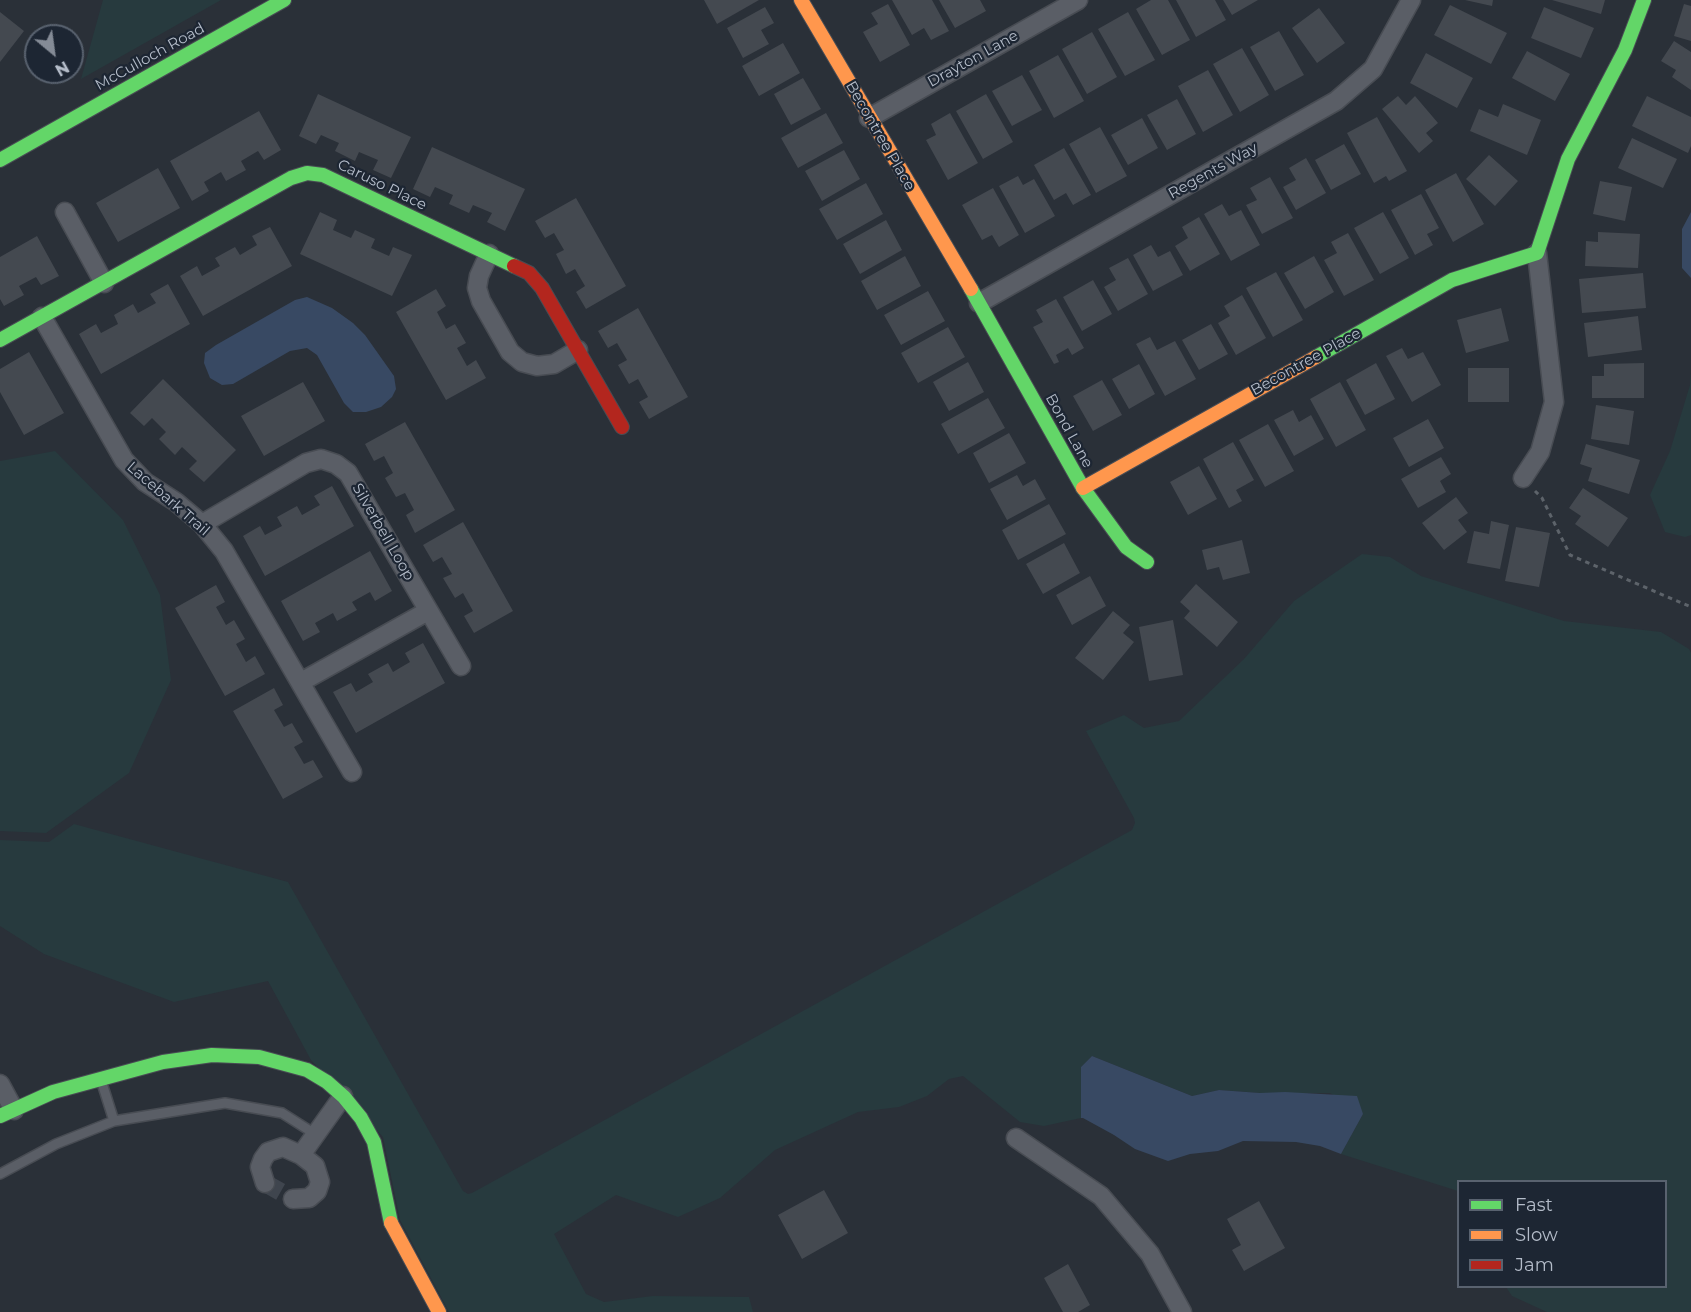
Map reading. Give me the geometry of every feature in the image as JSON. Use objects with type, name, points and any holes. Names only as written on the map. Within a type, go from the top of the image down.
[{"type":"street","name":"McCulloch Road","points":[[0,160],[284,0]]},
{"type":"street","name":"Becontree Place","points":[[801,0],[979,303]]},
{"type":"street","name":"Drayton Lane","points":[[869,118],[1078,0]]},
{"type":"street","name":"Regents Way","points":[[979,303],[1336,101],[1373,69],[1411,0]]},
{"type":"street","points":[[1523,478],[1540,452],[1554,402],[1537,253],[1568,159],[1625,50],[1644,0]]},
{"type":"street","name":"Caruso Place","points":[[0,340],[291,178],[307,173],[323,175],[529,273],[542,288],[622,427]]},
{"type":"street","points":[[65,212],[104,283]]},
{"type":"street","name":"Becontree Place","points":[[1083,488],[1452,280],[1537,253]]},
{"type":"street","points":[[489,255],[479,276],[477,288],[481,301],[510,352],[522,362],[537,366],[554,364],[578,350]]},
{"type":"street","name":"Bond Lane","points":[[979,303],[1083,488],[1126,546],[1147,562]]},
{"type":"street","name":"Lacebark Trail","points":[[42,317],[124,460],[145,482],[176,502],[202,524],[224,551],[352,772]]},
{"type":"street","name":"Silverbell Loop","points":[[202,524],[306,463],[321,459],[336,464],[348,473],[460,666]]},
{"type":"street","points":[[301,682],[429,611]]},
{"type":"street","points":[[0,1084],[7,1113],[53,1092],[163,1062],[212,1055],[259,1057],[307,1070],[327,1082],[343,1096],[361,1118],[375,1142],[391,1223],[439,1312]]},
{"type":"street","points":[[301,1155],[343,1096]]},
{"type":"street","points":[[1016,1138],[1101,1196],[1150,1254],[1182,1312]]},
{"type":"street","points":[[265,1183],[260,1167],[268,1152],[283,1147],[301,1155],[315,1166],[320,1182],[317,1191],[309,1198],[293,1199]]},
{"type":"lane","points":[[100,1079],[114,1121]]},
{"type":"lane","points":[[0,1174],[56,1144],[114,1121],[225,1103],[282,1113],[315,1134]]},
{"type":"path","points":[[1523,478],[1542,498],[1570,555],[1691,607]]},
{"type":"green space","points":[[103,0],[221,0],[84,77],[84,68]]},
{"type":"green space","points":[[1691,373],[1691,535],[1685,537],[1665,532],[1650,495],[1670,451],[1690,385]]},
{"type":"green space","points":[[55,451],[123,520],[160,595],[171,680],[129,773],[46,833],[0,831],[0,461]]},
{"type":"green space","points":[[1362,554],[1390,557],[1421,576],[1564,621],[1661,632],[1689,649],[1691,653],[1691,1312],[1547,1312],[1512,1296],[1507,1288],[1667,1288],[1667,1180],[1457,1180],[1457,1191],[1341,1154],[1363,1114],[1330,1093],[1260,1093],[1219,1090],[1192,1096],[1092,1056],[1081,1067],[1081,1118],[1044,1126],[1020,1122],[963,1076],[949,1079],[927,1096],[899,1107],[858,1112],[775,1150],[720,1198],[678,1217],[616,1195],[554,1234],[586,1294],[604,1302],[653,1296],[749,1297],[753,1312],[449,1312],[400,1220],[383,1137],[311,1060],[268,981],[174,1002],[44,954],[0,926],[0,840],[49,842],[74,824],[288,882],[463,1191],[468,1194],[472,1193],[1132,830],[1135,823],[1134,818],[1086,731],[1124,715],[1144,728],[1179,721],[1244,659],[1294,601]]},
{"type":"water","points":[[1691,212],[1691,278],[1682,268],[1682,229]]},
{"type":"water","points":[[307,297],[332,308],[353,323],[365,335],[394,376],[396,389],[392,397],[381,407],[366,412],[353,412],[344,403],[317,355],[307,348],[290,351],[233,384],[222,385],[210,378],[204,363],[205,353],[295,300]]},
{"type":"water","points":[[1092,1056],[1192,1096],[1219,1090],[1357,1096],[1363,1114],[1341,1154],[1320,1146],[1296,1142],[1243,1141],[1218,1151],[1190,1154],[1168,1161],[1135,1149],[1081,1118],[1081,1067]]},
{"type":"building","points":[[704,0],[759,0],[717,24]]},
{"type":"building","points":[[892,0],[932,0],[949,31],[931,40],[924,28],[912,35]]},
{"type":"building","points":[[939,0],[980,0],[986,11],[955,28]]},
{"type":"building","points":[[1151,0],[1168,0],[1190,40],[1162,55],[1136,9]]},
{"type":"building","points":[[1176,0],[1215,0],[1226,20],[1196,37]]},
{"type":"building","points":[[1223,0],[1258,0],[1232,15]]},
{"type":"building","points":[[1465,0],[1493,0],[1492,6]]},
{"type":"building","points":[[1552,0],[1605,0],[1601,14]]},
{"type":"building","points":[[888,4],[910,45],[880,62],[863,32],[878,24],[871,13]]},
{"type":"building","points":[[1684,4],[1691,6],[1691,41],[1674,36]]},
{"type":"building","points":[[1450,5],[1507,33],[1491,64],[1434,35]]},
{"type":"building","points":[[765,7],[774,23],[761,30],[769,44],[743,58],[727,28]]},
{"type":"building","points":[[1544,7],[1594,28],[1581,58],[1531,38]]},
{"type":"building","points":[[1319,8],[1345,43],[1317,63],[1292,28]]},
{"type":"building","points":[[0,12],[24,31],[0,62]]},
{"type":"building","points":[[1128,12],[1155,60],[1125,76],[1098,29]]},
{"type":"building","points":[[1279,31],[1304,75],[1275,91],[1250,47]]},
{"type":"building","points":[[1092,32],[1117,77],[1087,94],[1062,49]]},
{"type":"building","points":[[1674,41],[1691,52],[1691,90],[1672,77],[1676,70],[1661,61]]},
{"type":"building","points":[[783,43],[800,73],[759,96],[742,66]]},
{"type":"building","points":[[1242,48],[1269,95],[1240,112],[1213,64]]},
{"type":"building","points":[[1527,51],[1570,74],[1555,101],[1512,78]]},
{"type":"building","points":[[1426,53],[1473,78],[1457,108],[1410,83]]},
{"type":"building","points":[[1058,55],[1084,101],[1054,118],[1029,71]]},
{"type":"building","points":[[1208,70],[1233,115],[1203,132],[1178,86]]},
{"type":"building","points":[[1022,75],[1042,110],[1012,126],[992,91]]},
{"type":"building","points":[[803,78],[821,109],[791,125],[774,94]]},
{"type":"building","points":[[318,94],[411,137],[391,178],[373,170],[378,160],[359,152],[355,161],[335,151],[339,143],[321,135],[316,144],[299,136]]},
{"type":"building","points":[[986,94],[1013,142],[983,159],[956,111]]},
{"type":"building","points":[[1398,96],[1406,105],[1415,96],[1438,123],[1426,133],[1433,141],[1419,153],[1382,109]]},
{"type":"building","points":[[1647,96],[1691,117],[1691,146],[1688,153],[1632,126]]},
{"type":"building","points":[[1177,99],[1196,134],[1167,150],[1147,115]]},
{"type":"building","points":[[1503,104],[1541,120],[1527,155],[1470,131],[1479,109],[1498,117]]},
{"type":"building","points":[[259,111],[281,150],[264,160],[258,151],[241,161],[246,170],[226,181],[221,172],[204,182],[209,191],[192,201],[170,161]]},
{"type":"building","points":[[826,113],[843,143],[798,168],[781,138]]},
{"type":"building","points":[[950,113],[978,163],[948,180],[926,140],[936,135],[931,124]]},
{"type":"building","points":[[1377,117],[1407,171],[1389,181],[1386,176],[1374,183],[1347,133]]},
{"type":"building","points":[[1142,118],[1158,148],[1128,165],[1111,135]]},
{"type":"building","points":[[1100,127],[1127,176],[1096,193],[1069,144]]},
{"type":"building","points":[[1632,138],[1677,159],[1663,188],[1618,168]]},
{"type":"building","points":[[1344,144],[1361,174],[1331,190],[1315,160]]},
{"type":"building","points":[[432,147],[525,189],[505,231],[487,222],[492,213],[473,205],[469,213],[449,204],[453,195],[435,187],[430,197],[413,189]]},
{"type":"building","points":[[1064,148],[1091,195],[1073,205],[1066,193],[1054,200],[1034,165]]},
{"type":"building","points":[[844,150],[860,179],[822,201],[805,171]]},
{"type":"building","points":[[1489,155],[1518,181],[1495,206],[1466,179]]},
{"type":"building","points":[[1306,158],[1326,193],[1296,210],[1283,187],[1296,180],[1289,168]]},
{"type":"building","points":[[158,168],[180,208],[118,242],[96,203]]},
{"type":"building","points":[[1456,173],[1484,224],[1453,242],[1425,190]]},
{"type":"building","points":[[1018,176],[1023,185],[1034,179],[1055,216],[1025,233],[999,186]]},
{"type":"building","points":[[1270,177],[1293,218],[1262,234],[1246,205],[1257,200],[1250,188]]},
{"type":"building","points":[[1600,181],[1632,187],[1625,221],[1593,214]]},
{"type":"building","points":[[866,183],[883,214],[837,240],[819,209]]},
{"type":"building","points":[[993,188],[1019,235],[999,247],[992,235],[982,240],[962,205]]},
{"type":"building","points":[[1421,194],[1439,228],[1427,234],[1433,245],[1415,255],[1391,210]]},
{"type":"building","points":[[576,198],[626,286],[586,309],[576,292],[585,286],[575,269],[566,274],[556,254],[564,250],[554,233],[545,238],[535,221]]},
{"type":"building","points":[[1222,204],[1229,216],[1241,210],[1260,245],[1231,261],[1204,214]]},
{"type":"building","points":[[320,212],[337,220],[333,230],[351,238],[355,230],[375,239],[371,248],[389,256],[393,247],[412,255],[392,296],[300,254]]},
{"type":"building","points":[[1383,212],[1409,258],[1380,274],[1354,228]]},
{"type":"building","points":[[1199,217],[1220,254],[1190,271],[1175,246],[1188,238],[1182,227]]},
{"type":"building","points":[[886,220],[902,250],[860,274],[843,244]]},
{"type":"building","points":[[270,227],[292,266],[203,316],[180,276],[197,266],[202,276],[220,266],[215,258],[235,247],[240,255],[257,245],[252,236]]},
{"type":"building","points":[[1598,232],[1640,234],[1638,268],[1585,266],[1586,241],[1598,242]]},
{"type":"building","points":[[1348,233],[1374,280],[1344,296],[1324,260],[1337,253],[1331,242]]},
{"type":"building","points":[[37,236],[59,276],[41,285],[36,277],[19,286],[24,295],[4,306],[0,299],[0,257]]},
{"type":"building","points":[[1151,245],[1158,257],[1170,251],[1183,275],[1153,291],[1133,255]]},
{"type":"building","points":[[905,256],[921,286],[877,310],[861,281]]},
{"type":"building","points":[[1314,256],[1334,292],[1305,309],[1284,273]]},
{"type":"building","points":[[1128,258],[1148,294],[1118,311],[1104,287],[1116,280],[1109,268]]},
{"type":"building","points":[[1276,272],[1303,320],[1273,337],[1246,288]]},
{"type":"building","points":[[1643,273],[1646,308],[1582,313],[1579,279]]},
{"type":"building","points":[[1093,280],[1112,314],[1082,331],[1063,297]]},
{"type":"building","points":[[168,284],[190,324],[101,374],[79,334],[96,324],[101,333],[118,324],[114,315],[133,304],[138,313],[156,303],[150,294]]},
{"type":"building","points":[[436,289],[446,306],[437,312],[446,329],[455,324],[466,343],[457,348],[467,366],[476,360],[486,378],[446,400],[396,312]]},
{"type":"building","points":[[928,291],[945,321],[901,345],[884,315]]},
{"type":"building","points":[[1242,295],[1266,338],[1236,355],[1218,323],[1230,316],[1224,306]]},
{"type":"building","points":[[1056,299],[1084,348],[1072,355],[1068,348],[1056,355],[1059,362],[1054,364],[1033,327],[1043,322],[1036,310]]},
{"type":"building","points":[[638,308],[688,397],[649,419],[639,402],[648,397],[638,379],[629,384],[618,365],[627,360],[617,343],[608,348],[598,331]]},
{"type":"building","points":[[1501,308],[1509,341],[1466,353],[1457,320]]},
{"type":"building","points":[[1638,316],[1642,350],[1588,357],[1584,323]]},
{"type":"building","points":[[1211,324],[1228,354],[1199,370],[1182,340]]},
{"type":"building","points":[[948,327],[965,357],[918,383],[901,353]]},
{"type":"building","points":[[1150,337],[1157,350],[1175,341],[1196,379],[1165,396],[1136,344]]},
{"type":"building","points":[[1402,348],[1408,359],[1423,352],[1441,385],[1412,402],[1386,356]]},
{"type":"building","points":[[29,352],[64,413],[24,435],[0,392],[0,369]]},
{"type":"building","points":[[968,362],[984,392],[949,411],[933,382]]},
{"type":"building","points":[[1376,363],[1395,399],[1365,415],[1346,380]]},
{"type":"building","points":[[1644,363],[1644,398],[1592,398],[1592,376],[1604,376],[1604,364]]},
{"type":"building","points":[[1139,364],[1155,394],[1129,409],[1112,379]]},
{"type":"building","points":[[1468,368],[1509,368],[1509,402],[1468,402]]},
{"type":"building","points":[[163,379],[236,450],[204,482],[189,469],[197,461],[182,447],[175,455],[159,439],[166,432],[152,418],[144,426],[130,413]]},
{"type":"building","points":[[1102,380],[1122,415],[1093,431],[1073,396]]},
{"type":"building","points":[[303,382],[325,421],[264,456],[241,416]]},
{"type":"building","points":[[1340,382],[1366,430],[1336,447],[1310,399]]},
{"type":"building","points":[[988,398],[1005,428],[958,454],[941,424]]},
{"type":"building","points":[[1596,405],[1634,411],[1629,445],[1591,439]]},
{"type":"building","points":[[1293,410],[1299,422],[1311,415],[1324,439],[1294,456],[1274,420]]},
{"type":"building","points":[[1428,419],[1444,448],[1409,467],[1393,438]]},
{"type":"building","points":[[405,422],[455,510],[415,533],[406,515],[414,510],[405,493],[396,497],[385,478],[393,473],[384,456],[374,461],[365,444]]},
{"type":"building","points":[[1268,424],[1294,471],[1265,487],[1239,440]]},
{"type":"building","points":[[1009,433],[1026,463],[989,483],[973,453]]},
{"type":"building","points":[[1233,442],[1254,480],[1236,490],[1242,501],[1229,508],[1203,459]]},
{"type":"building","points":[[1586,444],[1640,460],[1629,494],[1588,481],[1592,468],[1580,464]]},
{"type":"building","points":[[1441,457],[1451,474],[1440,481],[1446,492],[1418,508],[1401,479]]},
{"type":"building","points":[[1199,466],[1217,499],[1188,515],[1170,482]]},
{"type":"building","points":[[1017,475],[1023,486],[1035,479],[1046,499],[1007,520],[990,489]]},
{"type":"building","points":[[332,486],[354,526],[265,576],[243,536],[260,526],[265,535],[282,526],[277,517],[297,506],[302,515],[320,505],[314,496]]},
{"type":"building","points":[[1583,488],[1628,518],[1608,547],[1575,524],[1581,516],[1569,508]]},
{"type":"building","points":[[1456,497],[1468,513],[1458,520],[1467,532],[1444,550],[1422,523]]},
{"type":"building","points":[[1049,504],[1066,534],[1018,560],[1002,530]]},
{"type":"building","points":[[1491,521],[1509,525],[1500,569],[1467,563],[1474,531],[1489,534]]},
{"type":"building","points":[[463,522],[513,611],[474,633],[464,616],[473,611],[463,593],[455,598],[443,578],[452,574],[442,557],[433,562],[423,545]]},
{"type":"building","points":[[1516,527],[1550,533],[1539,587],[1505,581]]},
{"type":"building","points":[[1242,540],[1250,573],[1223,580],[1219,567],[1207,570],[1202,550]]},
{"type":"building","points":[[1064,543],[1080,573],[1043,594],[1026,564]]},
{"type":"building","points":[[370,551],[392,591],[375,601],[370,592],[352,602],[357,610],[337,621],[333,613],[315,623],[320,632],[303,641],[281,601]]},
{"type":"building","points":[[1090,576],[1106,606],[1072,625],[1056,595]]},
{"type":"building","points":[[1196,584],[1238,622],[1217,647],[1184,618],[1190,611],[1180,602]]},
{"type":"building","points":[[216,585],[225,602],[216,607],[226,625],[234,620],[245,639],[236,644],[246,662],[255,656],[265,674],[225,696],[175,608]]},
{"type":"building","points":[[1113,611],[1130,625],[1123,633],[1134,642],[1103,680],[1075,658]]},
{"type":"building","points":[[1173,620],[1183,675],[1149,681],[1139,627]]},
{"type":"building","points":[[423,643],[445,683],[356,733],[333,692],[351,683],[356,692],[373,682],[368,674],[388,663],[393,672],[410,662],[405,653]]},
{"type":"building","points":[[274,688],[283,705],[274,710],[284,727],[292,723],[303,742],[294,747],[304,764],[313,760],[323,777],[283,799],[233,711]]},
{"type":"building","points":[[824,1190],[848,1233],[802,1259],[778,1215]]},
{"type":"building","points":[[1259,1201],[1285,1248],[1244,1271],[1232,1250],[1241,1245],[1227,1219]]},
{"type":"building","points":[[1068,1264],[1090,1305],[1078,1312],[1063,1312],[1044,1278]]},
{"type":"tunnel","points":[[265,1183],[293,1199]]},
{"type":"traffic: fast","points":[[0,160],[284,0]]},
{"type":"traffic: fast","points":[[1316,357],[1452,280],[1537,253],[1568,159],[1625,50],[1644,0]]},
{"type":"traffic: fast","points":[[0,340],[291,178],[307,173],[323,175],[514,266]]},
{"type":"traffic: fast","points":[[971,289],[1083,488],[1126,547],[1147,562]]},
{"type":"traffic: fast","points":[[0,1116],[53,1092],[163,1062],[212,1055],[259,1057],[307,1070],[327,1082],[344,1097],[361,1118],[374,1142],[391,1223]]},
{"type":"traffic: slow","points":[[801,0],[971,289]]},
{"type":"traffic: slow","points":[[1083,488],[1316,357]]},
{"type":"traffic: slow","points":[[391,1223],[439,1312]]},
{"type":"traffic: jam","points":[[514,266],[529,273],[542,288],[622,427]]}]
